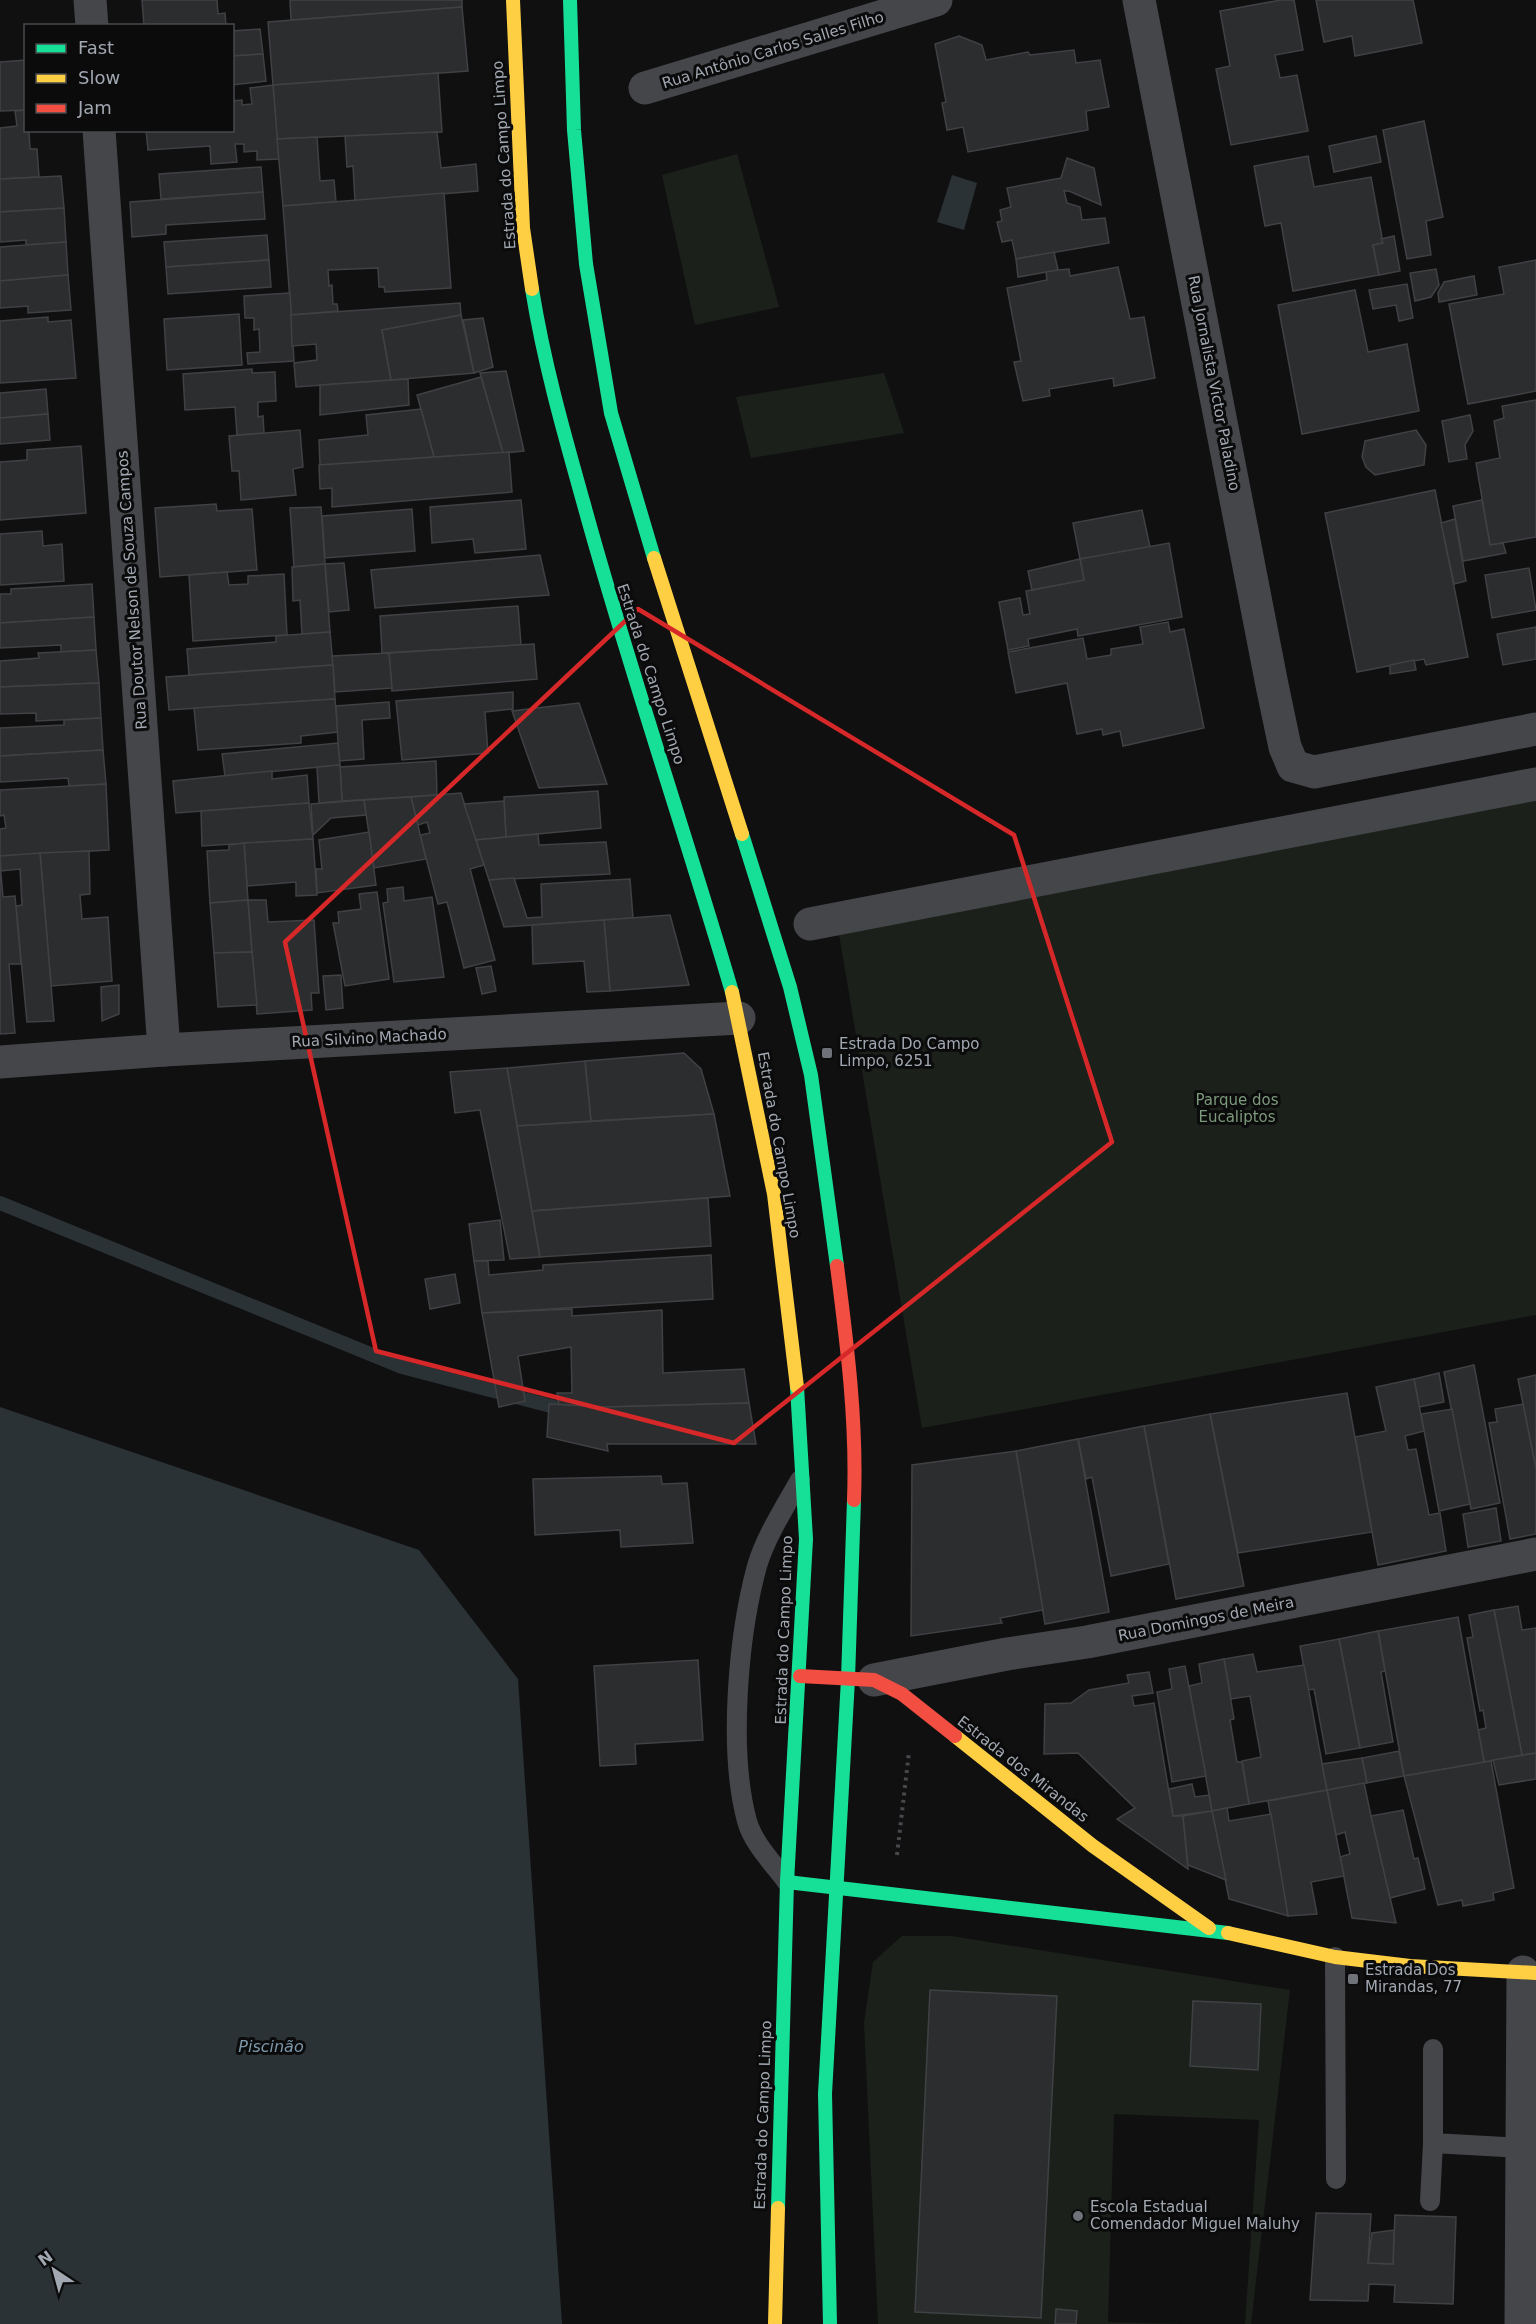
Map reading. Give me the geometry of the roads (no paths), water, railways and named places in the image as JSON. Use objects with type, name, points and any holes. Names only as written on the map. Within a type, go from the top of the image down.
[{"type":"main road","name":"Estrada do Campo Limpo","points":[[513,0],[523,228],[542,353],[612,608],[688,841],[739,1018],[774,1194],[795,1356],[806,1539],[787,1882],[775,2324]]},
{"type":"main road","points":[[570,0],[574,130],[586,264],[611,412],[649,543],[787,975],[811,1075],[848,1344],[856,1442],[861,1679],[837,1887],[825,2094],[830,2324]]},
{"type":"main road","name":"Estrada dos Mirandas","points":[[800,1676],[861,1679],[902,1694],[1093,1846],[1211,1929]]},
{"type":"main road","name":"Estrada dos Mirandas","points":[[787,1882],[1211,1929],[1335,1957],[1410,1966],[1529,1972]]},
{"type":"street","points":[[90,0],[92,24]]},
{"type":"street","name":"Rua Antônio Carlos Salles Filho","points":[[645,88],[936,0]]},
{"type":"street","name":"Rua Jornalista Victor Paladino","points":[[1139,0],[1274,695],[1285,747],[1293,766],[1314,772],[1536,729]]},
{"type":"street","name":"Rua Doutor Nelson de Souza Campos","points":[[99,132],[164,1050]]},
{"type":"street","points":[[810,924],[1536,784]]},
{"type":"street","name":"Rua Silvino Machado","points":[[0,1062],[164,1050],[739,1018]]},
{"type":"street","name":"Rua Domingos de Meira","points":[[861,1679],[1087,1642],[1536,1554]]},
{"type":"street","points":[[1521,2324],[1529,2272],[1522,2148],[1529,2091],[1529,1972]]},
{"type":"lane","points":[[787,1882],[759,1846],[747,1822],[740,1767],[739,1662],[758,1564],[780,1515],[801,1478]]},
{"type":"lane","points":[[1335,1957],[1336,2179]]},
{"type":"lane","points":[[1430,2201],[1433,2143],[1433,2049]]},
{"type":"lane","points":[[1433,2143],[1522,2148]]},
{"type":"water","points":[[952,175],[977,183],[964,230],[937,222]]},
{"type":"water","name":"Piscinão","points":[[0,1407],[419,1550],[518,1679],[562,2324],[0,2324]]},
{"type":"waterway","points":[[0,1203],[402,1367],[566,1410]]},
{"type":"place","name":"Estrada Do Campo Limpo, 6251","points":[[827,1053]]},
{"type":"place","name":"Estrada Dos Mirandas, 77","points":[[1353,1979]]},
{"type":"place","name":"Escola Estadual Comendador Miguel Maluhy","points":[[1078,2216]]},
{"type":"park label","name":"Parque dos Eucaliptos","points":[[1237,1108]]}]
